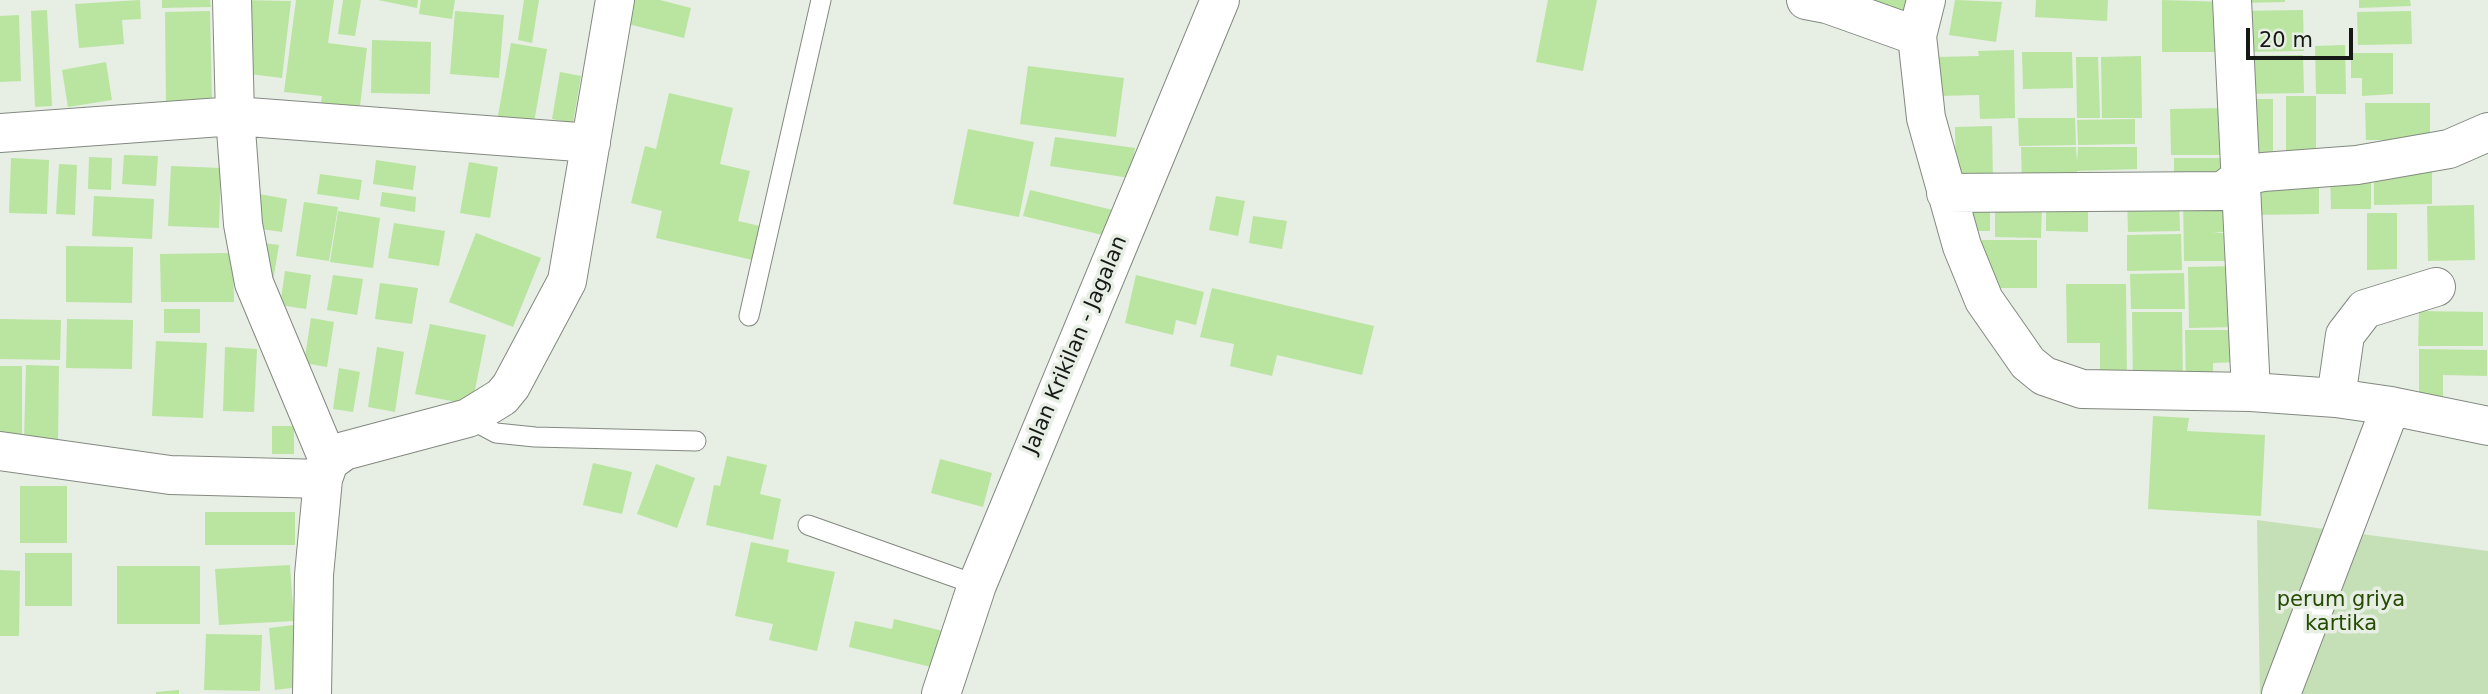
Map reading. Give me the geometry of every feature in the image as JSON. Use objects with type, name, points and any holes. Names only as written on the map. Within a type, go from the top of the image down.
[{"type":"street","points":[[232,0],[235,116],[243,224],[254,283],[326,471],[314,575],[312,694]]},
{"type":"street","points":[[0,451],[170,475],[326,471],[344,451],[468,418],[502,397],[530,353],[567,281],[615,0]]},
{"type":"street","name":"Jalan Krikilan - Jagalan","points":[[941,694],[977,585],[1220,0]]},
{"type":"street","points":[[1806,0],[1921,18],[1926,118],[1962,246],[1984,300],[2028,363],[2044,376],[2082,389],[2252,392],[2336,398],[2488,426]]},
{"type":"street","points":[[2232,0],[2252,392]]},
{"type":"street","points":[[0,133],[235,116],[591,143]]},
{"type":"street","points":[[1946,193],[2223,191],[2241,177],[2263,172],[2357,165],[2449,149],[2488,132]]},
{"type":"street","points":[[2336,398],[2345,335],[2365,309],[2436,287]]},
{"type":"street","points":[[2281,694],[2391,406]]},
{"type":"lane","points":[[749,316],[821,0]]},
{"type":"lane","points":[[468,418],[496,433],[535,437],[696,441]]},
{"type":"lane","points":[[808,525],[977,585]]},
{"type":"green space","name":"perum griya kartika","points":[[2257,520],[2488,551],[2488,694],[2260,694]]},
{"type":"building","points":[[140,0],[141,19],[122,20],[124,44],[79,48],[75,4]]},
{"type":"building","points":[[162,0],[210,0],[211,7],[162,8]]},
{"type":"building","points":[[239,0],[291,1],[282,78],[249,74]]},
{"type":"building","points":[[296,0],[334,0],[328,43],[367,48],[358,122],[319,116],[322,96],[284,92]]},
{"type":"building","points":[[343,0],[361,0],[355,36],[338,34]]},
{"type":"building","points":[[378,0],[418,0],[417,8]]},
{"type":"building","points":[[421,0],[455,0],[452,19],[419,14]]},
{"type":"building","points":[[524,0],[539,0],[532,43],[518,40]]},
{"type":"building","points":[[634,0],[660,0],[691,8],[684,38],[628,24]]},
{"type":"building","points":[[1548,0],[1597,0],[1583,71],[1536,62]]},
{"type":"building","points":[[1858,0],[1912,0],[1908,14]]},
{"type":"building","points":[[1955,0],[2002,2],[1996,42],[1949,35]]},
{"type":"building","points":[[2036,0],[2108,0],[2107,21],[2035,17]]},
{"type":"building","points":[[2162,0],[2224,2],[2224,52],[2162,52]]},
{"type":"building","points":[[2242,0],[2285,0],[2285,2],[2242,3]]},
{"type":"building","points":[[2359,0],[2410,0],[2411,6],[2359,8]]},
{"type":"building","points":[[47,10],[52,106],[35,107],[31,11]]},
{"type":"building","points":[[2303,10],[2304,51],[2243,52],[2242,11]]},
{"type":"building","points":[[210,11],[212,103],[166,104],[165,12]]},
{"type":"building","points":[[455,11],[504,15],[499,78],[450,74]]},
{"type":"building","points":[[2411,11],[2412,44],[2358,45],[2357,12]]},
{"type":"building","points":[[19,15],[21,81],[0,82],[0,16]]},
{"type":"building","points":[[372,40],[431,42],[430,94],[371,93]]},
{"type":"building","points":[[511,43],[547,49],[533,128],[497,121]]},
{"type":"building","points":[[2345,45],[2346,94],[2316,94],[2315,46]]},
{"type":"building","points":[[2014,50],[2015,118],[1980,119],[1979,95],[1937,96],[1937,57],[1979,56],[1978,51]]},
{"type":"building","points":[[2022,52],[2072,52],[2073,88],[2023,89]]},
{"type":"building","points":[[2351,53],[2393,53],[2393,94],[2362,96],[2362,78],[2351,78]]},
{"type":"building","points":[[2303,55],[2304,93],[2244,94],[2243,56]]},
{"type":"building","points":[[2141,56],[2142,118],[2102,118],[2101,57]]},
{"type":"building","points":[[2076,57],[2098,57],[2100,118],[2077,118]]},
{"type":"building","points":[[106,62],[112,100],[68,107],[62,70]]},
{"type":"building","points":[[1028,66],[1124,78],[1116,137],[1020,124]]},
{"type":"building","points":[[560,72],[581,76],[573,123],[552,119]]},
{"type":"building","points":[[669,93],[733,108],[720,164],[750,171],[738,221],[764,227],[757,261],[656,238],[662,211],[631,203],[645,146],[656,149]]},
{"type":"building","points":[[2286,96],[2316,96],[2316,153],[2286,153]]},
{"type":"building","points":[[2243,99],[2273,99],[2273,152],[2244,153]]},
{"type":"building","points":[[2365,103],[2430,103],[2430,140],[2366,140]]},
{"type":"building","points":[[2227,108],[2228,155],[2171,155],[2170,109]]},
{"type":"building","points":[[2018,118],[2075,118],[2076,145],[2019,146]]},
{"type":"building","points":[[2135,119],[2135,144],[2078,145],[2077,120]]},
{"type":"building","points":[[1992,126],[1993,183],[1956,183],[1955,127]]},
{"type":"building","points":[[968,129],[1034,142],[1019,217],[953,204]]},
{"type":"building","points":[[1055,137],[1135,148],[1130,178],[1050,166]]},
{"type":"building","points":[[2021,147],[2076,147],[2077,162],[2078,147],[2137,147],[2137,169],[2077,171],[2077,181],[2022,182]]},
{"type":"building","points":[[124,155],[158,156],[156,186],[122,184]]},
{"type":"building","points":[[89,157],[112,158],[111,190],[88,189]]},
{"type":"building","points":[[11,158],[49,160],[47,214],[9,213]]},
{"type":"building","points":[[2174,158],[2225,158],[2225,185],[2174,186]]},
{"type":"building","points":[[376,160],[416,166],[413,190],[373,184]]},
{"type":"building","points":[[469,162],[498,167],[490,218],[460,213]]},
{"type":"building","points":[[59,164],[77,165],[75,215],[56,214]]},
{"type":"building","points":[[171,166],[221,168],[219,228],[168,226]]},
{"type":"building","points":[[2432,171],[2432,204],[2374,205],[2374,172]]},
{"type":"building","points":[[320,174],[362,180],[359,200],[317,194]]},
{"type":"building","points":[[2319,175],[2319,214],[2251,215],[2251,176]]},
{"type":"building","points":[[2330,175],[2371,175],[2371,209],[2331,209]]},
{"type":"building","points":[[1030,190],[1117,211],[1111,237],[1023,216]]},
{"type":"building","points":[[382,192],[416,197],[415,212],[380,206]]},
{"type":"building","points":[[259,194],[287,199],[282,232],[254,228]]},
{"type":"building","points":[[2232,195],[2232,231],[2213,233],[2233,233],[2234,261],[2184,261],[2183,196]]},
{"type":"building","points":[[94,196],[154,199],[152,239],[92,236]]},
{"type":"building","points":[[1216,196],[1245,201],[1238,236],[1209,230]]},
{"type":"building","points":[[2127,199],[2179,199],[2180,231],[2128,232]]},
{"type":"building","points":[[304,202],[338,207],[329,261],[296,256]]},
{"type":"building","points":[[1962,203],[1990,203],[1990,231],[1962,231]]},
{"type":"building","points":[[1995,203],[2042,204],[2041,238],[1995,237]]},
{"type":"building","points":[[2046,205],[2088,205],[2088,232],[2046,231]]},
{"type":"building","points":[[2474,205],[2475,260],[2428,261],[2427,206]]},
{"type":"building","points":[[338,211],[380,218],[373,268],[330,262]]},
{"type":"building","points":[[2367,213],[2397,213],[2397,269],[2367,270]]},
{"type":"building","points":[[1253,216],[1287,221],[1282,249],[1249,243]]},
{"type":"building","points":[[394,223],[445,231],[439,266],[388,258]]},
{"type":"building","points":[[476,233],[541,258],[513,327],[449,302]]},
{"type":"building","points":[[2181,234],[2182,270],[2127,271],[2127,235]]},
{"type":"building","points":[[1982,240],[2037,240],[2037,288],[1982,288]]},
{"type":"building","points":[[263,243],[279,245],[273,281]]},
{"type":"building","points":[[66,246],[133,247],[132,303],[66,302]]},
{"type":"building","points":[[233,253],[234,302],[161,302],[160,254]]},
{"type":"building","points":[[2235,266],[2237,327],[2189,328],[2188,267]]},
{"type":"building","points":[[285,271],[311,275],[306,309],[280,305]]},
{"type":"building","points":[[2184,273],[2185,309],[2131,309],[2130,274]]},
{"type":"building","points":[[333,275],[363,279],[357,315],[327,310]]},
{"type":"building","points":[[1136,275],[1204,292],[1196,325],[1176,320],[1173,335],[1125,323]]},
{"type":"building","points":[[380,283],[418,288],[412,324],[375,319]]},
{"type":"building","points":[[2066,284],[2126,284],[2127,385],[2100,385],[2100,343],[2067,343]]},
{"type":"building","points":[[1212,288],[1374,326],[1362,375],[1277,355],[1272,376],[1230,366],[1234,344],[1200,337]]},
{"type":"building","points":[[164,309],[200,309],[200,333],[164,333]]},
{"type":"building","points":[[2419,311],[2483,312],[2483,346],[2418,346]]},
{"type":"building","points":[[2132,312],[2182,312],[2183,387],[2133,387]]},
{"type":"building","points":[[311,318],[334,322],[327,367],[304,363]]},
{"type":"building","points":[[0,319],[61,320],[60,360],[0,359]]},
{"type":"building","points":[[67,319],[133,320],[132,369],[66,368]]},
{"type":"building","points":[[430,324],[486,335],[472,405],[415,394]]},
{"type":"building","points":[[2185,330],[2236,330],[2237,362],[2213,363],[2213,387],[2186,388]]},
{"type":"building","points":[[156,341],[207,343],[203,418],[152,416]]},
{"type":"building","points":[[225,347],[257,349],[254,412],[223,411]]},
{"type":"building","points":[[377,347],[404,352],[395,412],[368,407]]},
{"type":"building","points":[[2419,349],[2487,350],[2487,376],[2443,375],[2443,398],[2419,398]]},
{"type":"building","points":[[26,365],[59,366],[58,440],[24,439]]},
{"type":"building","points":[[0,366],[22,366],[22,440],[0,439]]},
{"type":"building","points":[[339,368],[360,372],[353,412],[333,409]]},
{"type":"building","points":[[2153,416],[2189,418],[2187,431],[2265,435],[2261,516],[2148,509]]},
{"type":"building","points":[[272,426],[294,426],[294,454],[272,454]]},
{"type":"building","points":[[727,456],[767,465],[760,494],[781,499],[773,540],[706,525],[714,485],[720,486]]},
{"type":"building","points":[[940,459],[992,473],[983,507],[931,493]]},
{"type":"building","points":[[593,463],[632,472],[622,514],[583,505]]},
{"type":"building","points":[[656,464],[695,478],[677,528],[637,514]]},
{"type":"building","points":[[20,486],[67,486],[67,543],[20,543]]},
{"type":"building","points":[[205,512],[295,512],[295,545],[205,545]]},
{"type":"building","points":[[751,542],[789,550],[787,562],[835,572],[817,651],[769,640],[773,624],[735,616]]},
{"type":"building","points":[[25,553],[72,553],[72,606],[25,606]]},
{"type":"building","points":[[290,565],[294,621],[219,625],[215,569]]},
{"type":"building","points":[[117,566],[200,566],[200,624],[117,624]]},
{"type":"building","points":[[0,570],[20,571],[19,636],[0,636]]},
{"type":"building","points":[[894,619],[943,631],[935,668],[849,647],[855,621],[892,629]]},
{"type":"building","points":[[294,625],[299,687],[275,690],[269,628]]},
{"type":"building","points":[[206,634],[262,635],[260,691],[204,690]]},
{"type":"building","points":[[179,690],[179,694],[156,694],[156,692]]}]
